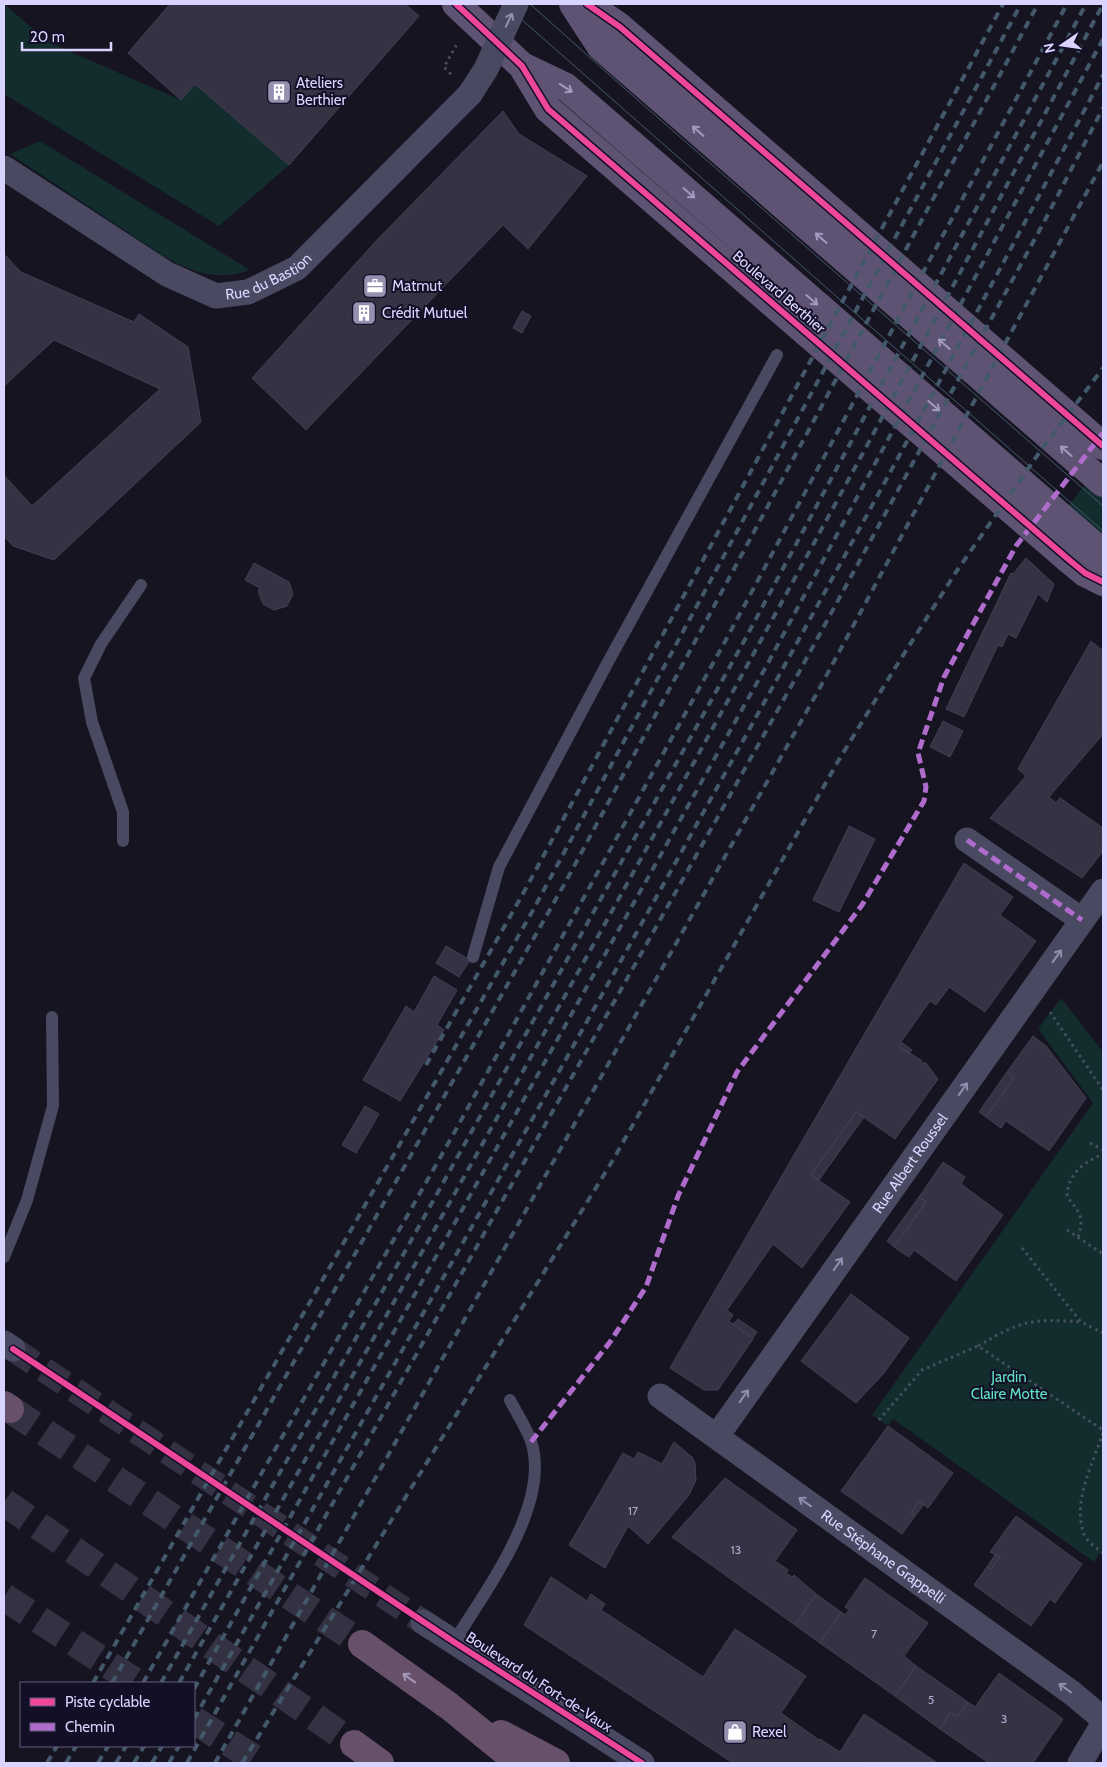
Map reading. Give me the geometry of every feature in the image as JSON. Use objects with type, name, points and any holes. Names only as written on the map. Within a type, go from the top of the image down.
[{"type":"highway","points":[[362,1644],[448,1706],[519,1763]]},
{"type":"highway","points":[[448,1706],[556,1763]]},
{"type":"highway","points":[[362,1754],[380,1763]]},
{"type":"main road","name":"Boulevard Berthier","points":[[456,4],[522,66],[548,109],[1068,559],[1085,573],[1103,582]]},
{"type":"main road","points":[[573,4],[601,47],[1103,483]]},
{"type":"main road","points":[[587,4],[620,27],[1103,446]]},
{"type":"main road","name":"Boulevard Berthier","points":[[522,66],[566,87],[1103,553]]},
{"type":"street","name":"Rue du Bastion","points":[[4,168],[167,274],[216,296],[248,292],[297,268],[467,97],[486,69],[516,4]]},
{"type":"street","points":[[967,840],[1082,920]]},
{"type":"street","name":"Rue Albert Roussel","points":[[716,1436],[1103,891]]},
{"type":"street","name":"Rue Stéphane Grappelli","points":[[660,1396],[1072,1693],[1103,1719]]},
{"type":"street","name":"Boulevard du Fort-de-Vaux","points":[[423,1622],[642,1763]]},
{"type":"street","points":[[1080,1763],[1103,1724]]},
{"type":"lane","points":[[473,957],[503,859],[608,662],[777,355]]},
{"type":"lane","points":[[123,841],[123,812],[92,722],[84,678],[102,644],[141,585]]},
{"type":"lane","points":[[4,1257],[27,1200],[53,1106],[52,1018]]},
{"type":"lane","points":[[454,1642],[514,1541],[533,1492],[535,1464],[531,1442],[510,1400]]},
{"type":"path","points":[[444,67],[457,43]]},
{"type":"path","points":[[1024,1003],[1051,1012],[1103,1090]]},
{"type":"path","points":[[1078,1237],[1083,1225],[1077,1209],[1066,1197],[1067,1186],[1074,1172],[1086,1161],[1103,1152],[1090,1143]]},
{"type":"path","points":[[1067,1230],[1103,1254]]},
{"type":"path","points":[[1022,1248],[1082,1322],[1103,1334]]},
{"type":"path","points":[[879,1420],[922,1370],[978,1346],[1009,1327],[1044,1319],[1082,1322]]},
{"type":"path","points":[[978,1346],[1103,1432],[1084,1489],[1081,1518],[1084,1536],[1103,1553]]},
{"type":"green space","points":[[4,4],[48,42],[181,100],[195,84],[289,165],[219,226],[4,94]]},
{"type":"green space","points":[[40,141],[250,270],[227,275],[215,275],[183,266],[162,255],[10,154]]},
{"type":"green space","points":[[1088,481],[1103,495],[1103,542],[1065,510]]},
{"type":"green space","name":"Jardin Claire Motte","points":[[1061,998],[1103,1052],[1103,1549],[1094,1562],[893,1419],[888,1426],[872,1415],[1093,1103],[1038,1029]]},
{"type":"building","name":"Ateliers Berthier","points":[[170,4],[405,4],[419,16],[289,165],[195,84],[181,100],[128,53]]},
{"type":"building","name":"Crédit Mutuel","points":[[503,111],[519,134],[587,176],[528,249],[503,225],[306,430],[252,378],[377,240]]},
{"type":"building","points":[[4,254],[21,272],[134,322],[139,314],[188,347],[201,422],[54,560],[13,546],[4,536],[4,475],[32,506],[160,389],[54,340],[4,386]]},
{"type":"building","points":[[522,311],[531,316],[522,333],[513,328]]},
{"type":"building","points":[[1026,558],[1054,584],[1047,602],[1038,594],[1016,638],[1008,634],[1002,647],[998,645],[964,717],[946,709],[1011,573],[1013,574]]},
{"type":"building","points":[[254,563],[289,582],[293,594],[287,606],[274,610],[263,604],[258,591],[260,588],[245,580]]},
{"type":"building","points":[[1091,641],[1103,651],[1103,734],[1049,797],[1056,803],[1060,798],[1103,828],[1103,851],[1082,878],[990,818],[1026,776],[1018,769]]},
{"type":"building","points":[[943,721],[963,731],[950,757],[930,747]]},
{"type":"building","points":[[849,826],[875,839],[839,912],[813,900]]},
{"type":"building","points":[[964,863],[1013,897],[1000,915],[1036,941],[985,1012],[949,987],[936,1005],[930,1001],[898,1046],[921,1060],[923,1064],[925,1062],[938,1079],[895,1139],[856,1112],[811,1175],[850,1202],[802,1268],[773,1244],[727,1310],[733,1315],[729,1321],[753,1339],[718,1390],[704,1390],[670,1368]]},
{"type":"building","points":[[446,946],[470,960],[459,977],[436,963]]},
{"type":"building","points":[[434,976],[457,990],[437,1025],[444,1030],[400,1101],[363,1080],[406,1006],[414,1012]]},
{"type":"building","points":[[1033,1036],[1046,1046],[1086,1098],[1049,1151],[1006,1121],[1001,1128],[986,1117],[1014,1078],[1007,1072]]},
{"type":"building","points":[[901,1042],[912,1050],[909,1054],[898,1046]]},
{"type":"building","points":[[1007,1072],[1014,1078],[986,1117],[979,1112]]},
{"type":"building","points":[[365,1106],[379,1114],[356,1153],[342,1145]]},
{"type":"building","points":[[856,1112],[864,1117],[819,1180],[811,1175]]},
{"type":"building","points":[[943,1162],[965,1177],[961,1184],[1003,1215],[956,1281],[914,1250],[909,1257],[894,1247],[926,1202],[919,1197]]},
{"type":"building","points":[[919,1197],[926,1202],[894,1247],[887,1241]]},
{"type":"building","points":[[851,1294],[909,1338],[884,1373],[856,1403],[801,1361]]},
{"type":"building","points":[[738,1319],[757,1332],[753,1338],[733,1324]]},
{"type":"building","points":[[888,1426],[953,1473],[928,1508],[919,1501],[911,1513],[915,1516],[902,1534],[841,1491]]},
{"type":"building","points":[[674,1442],[692,1457],[695,1463],[696,1480],[689,1495],[648,1544],[628,1526],[605,1568],[569,1545],[623,1453],[634,1459],[638,1452],[662,1464]]},
{"type":"building","points":[[725,1478],[797,1530],[775,1561],[788,1570],[786,1573],[792,1577],[794,1575],[816,1594],[795,1625],[672,1537]]},
{"type":"building","points":[[919,1501],[924,1504],[915,1516],[911,1513]]},
{"type":"building","points":[[1016,1516],[1082,1564],[1055,1603],[1050,1599],[1031,1626],[974,1585],[987,1567],[991,1569],[1000,1557],[990,1552]]},
{"type":"building","points":[[995,1555],[1000,1557],[991,1569],[987,1567]]},
{"type":"building","name":"Rexel","points":[[551,1577],[587,1601],[591,1594],[605,1604],[601,1610],[703,1677],[735,1629],[806,1676],[781,1713],[819,1740],[840,1752],[864,1714],[936,1762],[733,1763],[524,1625]]},
{"type":"building","points":[[865,1578],[928,1623],[904,1656],[916,1666],[895,1696],[820,1643],[841,1612],[845,1615],[849,1610],[845,1607]]},
{"type":"building","points":[[816,1594],[841,1612],[820,1643],[795,1625]]},
{"type":"building","points":[[916,1666],[968,1702],[957,1717],[950,1713],[940,1729],[895,1696]]},
{"type":"building","points":[[999,1673],[1063,1719],[1033,1763],[989,1763],[940,1729],[950,1713],[957,1717],[968,1702],[975,1707]]},
{"type":"tunnel","points":[[13,1349],[423,1622]]},
{"type":"tunnel","points":[[10,1409],[362,1644]]},
{"type":"tunnel","points":[[4,1502],[354,1744]]},
{"type":"tunnel","points":[[4,1597],[135,1682]]},
{"type":"tunnel","points":[[195,1721],[261,1763]]},
{"type":"tram line","points":[[504,4],[1103,531]]},
{"type":"tram line","points":[[530,4],[1103,506]]},
{"type":"railway","points":[[426,1065],[525,890],[1003,4]]},
{"type":"railway","points":[[94,1682],[532,912],[1021,4]]},
{"type":"railway","points":[[113,1682],[565,883],[1038,4]]},
{"type":"railway","points":[[144,1682],[454,1133],[728,636],[1067,4]]},
{"type":"railway","points":[[162,1682],[408,1246],[743,643],[1086,4]]},
{"type":"railway","points":[[180,1682],[414,1266],[763,637],[991,216],[1103,4]]},
{"type":"railway","points":[[195,1687],[768,663],[1103,39]]},
{"type":"railway","points":[[195,1717],[540,1105],[768,695],[993,282],[1103,75]]},
{"type":"railway","points":[[187,1763],[798,674],[1044,222],[1103,108]]},
{"type":"railway","points":[[215,1763],[817,693],[1103,162]]},
{"type":"railway","points":[[242,1763],[613,1160],[837,763],[895,668],[956,572],[1039,453],[1103,368]]},
{"type":"railway","points":[[47,1763],[56,1747]]},
{"type":"railway","points":[[66,1763],[75,1747]]},
{"type":"railway","points":[[98,1763],[107,1747]]},
{"type":"railway","points":[[116,1763],[125,1747]]},
{"type":"railway","points":[[134,1763],[143,1747]]},
{"type":"railway","points":[[152,1763],[161,1747]]},
{"type":"railway","points":[[169,1763],[178,1747]]},
{"type":"marked path","points":[[531,1442],[610,1342],[646,1287],[678,1196],[737,1072],[862,905],[924,801],[926,787],[918,753],[944,677],[1016,546],[1103,433]]},
{"type":"marked path","points":[[967,840],[1082,920]]},
{"type":"cycle path","points":[[456,4],[522,66],[548,109],[1068,559],[1085,573],[1103,582]]},
{"type":"cycle path","points":[[587,4],[620,27],[1103,446]]},
{"type":"cycle path","points":[[13,1349],[454,1642],[642,1763]]},
{"type":"place","name":"Ateliers Berthier","points":[[279,92]]},
{"type":"place","name":"Matmut","points":[[375,286]]},
{"type":"place","name":"Crédit Mutuel","points":[[364,313]]},
{"type":"place","name":"Rexel","points":[[735,1732]]}]
